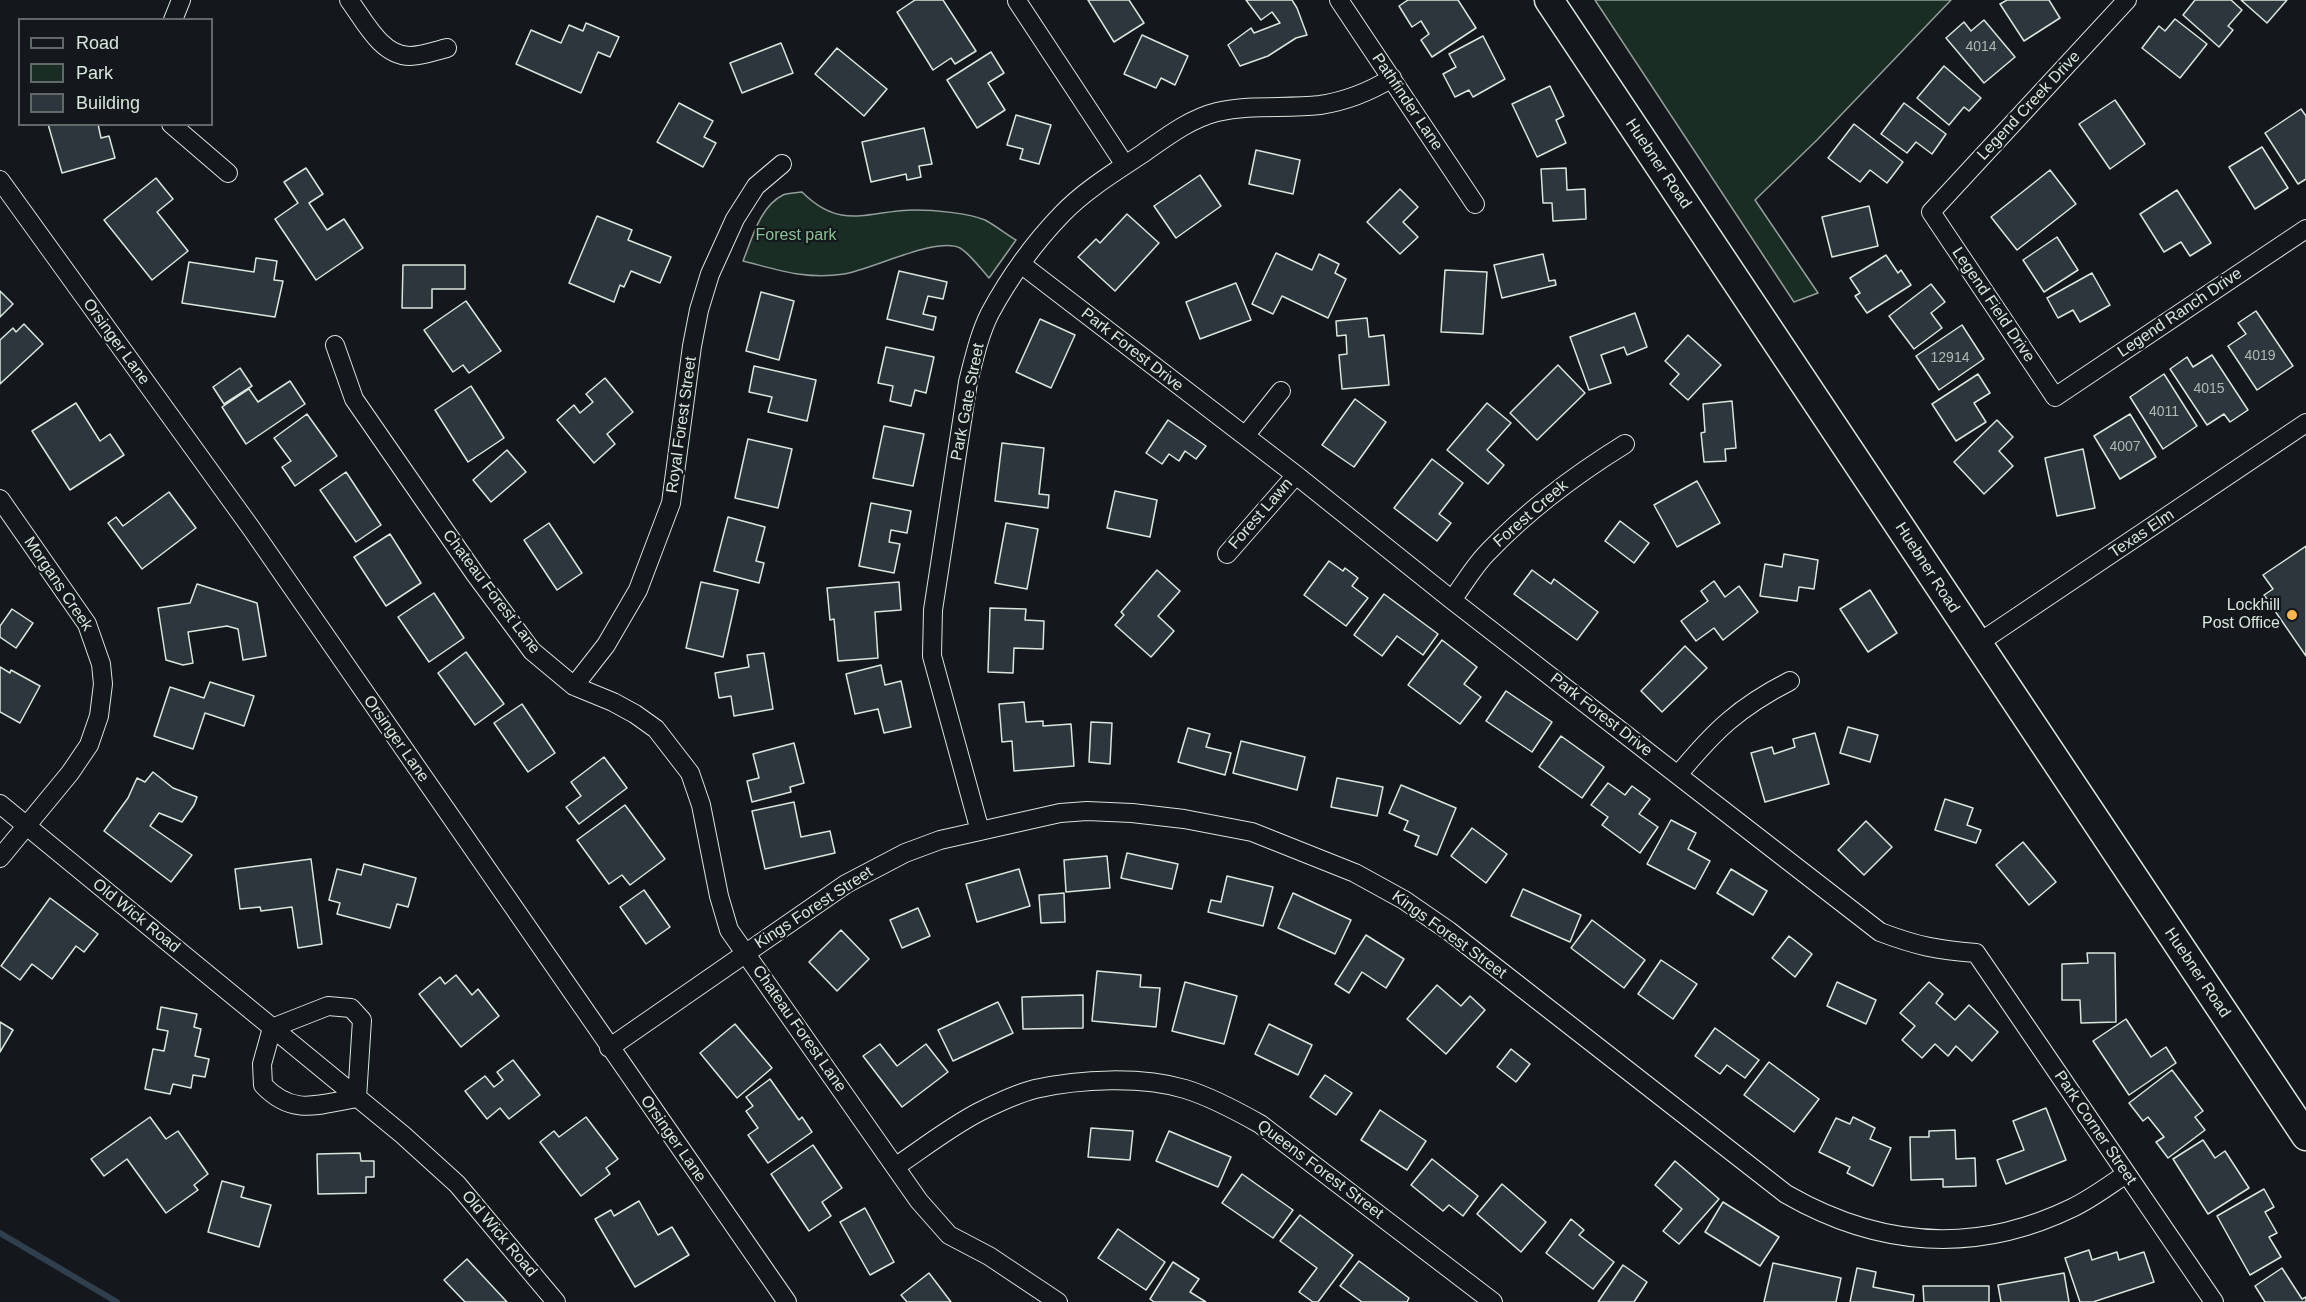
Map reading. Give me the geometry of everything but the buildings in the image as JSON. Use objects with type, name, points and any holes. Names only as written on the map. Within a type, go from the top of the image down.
[{"type":"main road","name":"Huebner Road","points":[[1549,0],[2306,1136]]},
{"type":"street","points":[[174,18],[181,0]]},
{"type":"street","points":[[349,0],[381,43],[392,52],[408,56],[447,48]]},
{"type":"street","name":"Pathfinder Lane","points":[[1339,0],[1475,204]]},
{"type":"street","name":"Legend Creek Drive","points":[[1931,212],[2127,0]]},
{"type":"street","points":[[1017,1],[1125,165]]},
{"type":"street","name":"Park Gate Street","points":[[980,831],[932,656],[933,610],[971,371],[990,313],[1021,264],[1063,213],[1094,187],[1183,126],[1213,113],[1245,106],[1319,105],[1366,93],[1392,78]]},
{"type":"street","points":[[173,126],[228,173]]},
{"type":"street","name":"Royal Forest Street","points":[[574,686],[606,645],[638,590],[671,502],[692,346],[699,310],[710,274],[735,219],[756,186],[782,164]]},
{"type":"street","name":"Orsinger Lane","points":[[0,180],[251,528],[787,1302]]},
{"type":"street","name":"Legend Field Drive","points":[[1931,212],[2055,397]]},
{"type":"street","name":"Legend Ranch Drive","points":[[2055,397],[2306,229]]},
{"type":"street","name":"Park Forest Drive","points":[[1021,264],[1296,475],[1452,600],[1880,932],[1914,945],[1936,950],[1976,953]]},
{"type":"street","name":"Chateau Forest Lane","points":[[335,345],[354,399],[475,574],[532,651],[574,686],[613,702],[656,729],[690,773],[701,805],[722,907],[729,930],[919,1202],[949,1235],[988,1256],[1058,1302]]},
{"type":"street","points":[[1245,436],[1281,391]]},
{"type":"street","name":"Texas Elm","points":[[1977,644],[2306,423]]},
{"type":"street","name":"Forest Creek","points":[[1452,600],[1486,553],[1529,512],[1575,475],[1625,444]]},
{"type":"street","name":"Forest Lawn","points":[[1227,554],[1296,475]]},
{"type":"street","name":"Morgans Creek","points":[[0,499],[87,624],[101,664],[103,684],[99,716],[89,745],[70,773],[0,858]]},
{"type":"street","points":[[1678,775],[1706,740],[1725,722],[1745,706],[1790,681]]},
{"type":"street","name":"Old Wick Road","points":[[0,804],[357,1098],[457,1184],[556,1302]]},
{"type":"street","name":"Kings Forest Street","points":[[609,1048],[846,884],[905,853],[940,840],[1031,818],[1087,811],[1184,819],[1252,832],[1355,873],[1404,900],[1449,931],[1786,1194],[1812,1209],[1869,1230],[1929,1239],[1959,1239],[2008,1231],[2047,1220],[2074,1207],[2126,1174]]},
{"type":"street","name":"Park Corner Street","points":[[1976,953],[2214,1302]]},
{"type":"street","points":[[328,1006],[351,1008],[362,1020],[357,1098],[310,1106],[293,1105],[275,1098],[263,1085],[262,1064],[272,1028],[328,1006]]},
{"type":"street","name":"Queens Forest Street","points":[[895,1167],[976,1113],[1035,1089],[1092,1082],[1151,1082],[1186,1089],[1260,1124],[1493,1302]]},
{"type":"green space","points":[[1595,0],[1951,0],[1817,140],[1755,200],[1818,293],[1794,302]]},
{"type":"green space","name":"Forest park","points":[[802,192],[830,212],[843,215],[856,216],[915,210],[970,215],[985,220],[1016,240],[989,278],[964,251],[950,246],[936,246],[920,250],[856,271],[830,276],[793,273],[743,261],[758,224],[768,207],[783,195]]},
{"type":"waterway","points":[[0,1233],[117,1302]]},
{"type":"place","name":"Lockhill Post Office","points":[[2292,615]]}]
